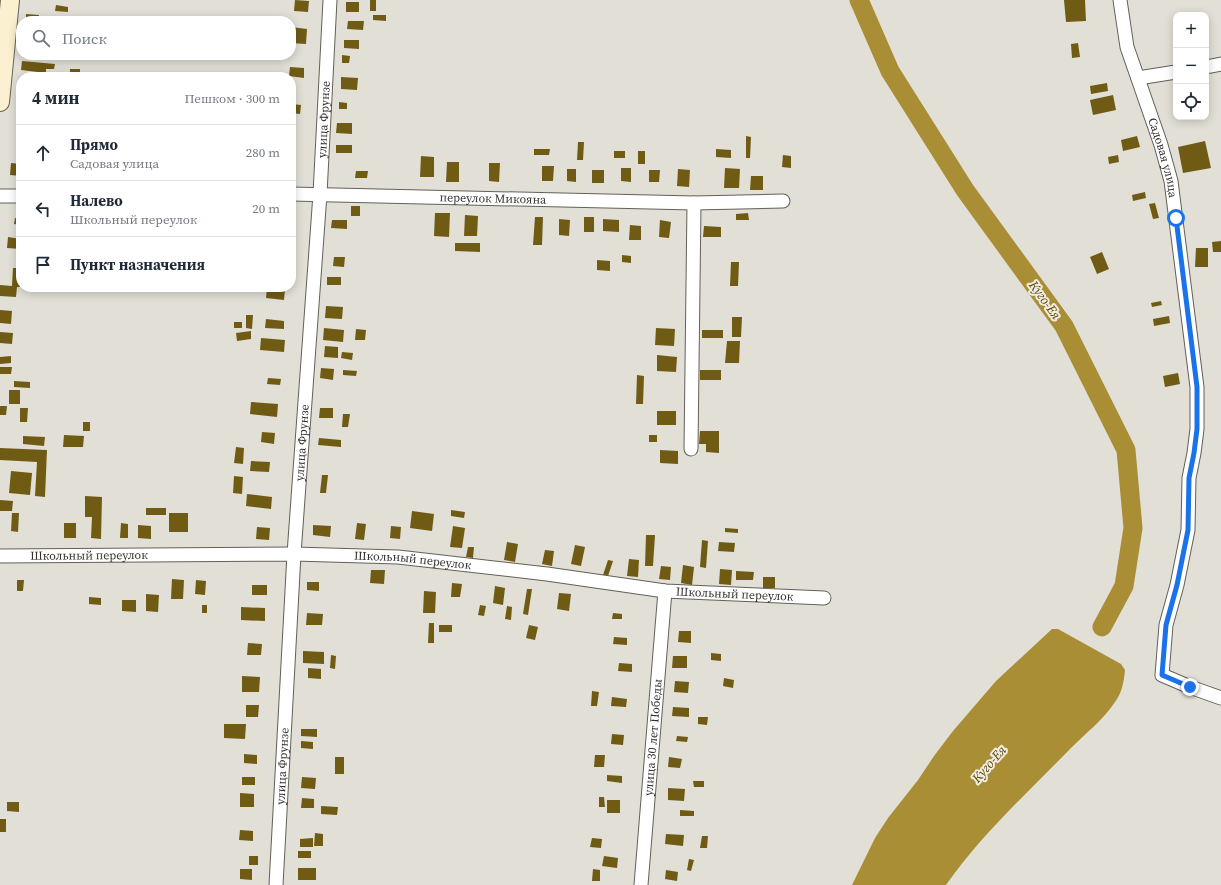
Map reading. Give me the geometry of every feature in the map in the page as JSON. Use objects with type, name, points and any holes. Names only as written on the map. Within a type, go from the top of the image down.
[{"type":"street","points":[[0,102],[10,0]]},
{"type":"street","name":"улица Фрунзе","points":[[276,885],[294,554],[320,194],[330,0]]},
{"type":"street","name":"Садовая улица","points":[[1120,0],[1127,47],[1162,145],[1171,181],[1197,387],[1197,429],[1189,478],[1188,530],[1177,585],[1166,625],[1162,675],[1221,698]]},
{"type":"street","points":[[1209,66],[1221,64]]},
{"type":"street","points":[[1138,78],[1173,72]]},
{"type":"street","name":"переулок Микояна","points":[[296,194],[694,202],[783,201]]},
{"type":"street","points":[[0,196],[16,196]]},
{"type":"street","points":[[691,449],[694,202]]},
{"type":"street","name":"Школьный переулок","points":[[0,556],[294,554],[398,557],[547,574],[665,591],[824,598]]},
{"type":"street","name":"улица 30 лет Победы","points":[[641,885],[665,591]]},
{"type":"water","points":[[1052,629],[1058,629],[1121,664],[1125,670],[1122,687],[1110,709],[1100,721],[1022,797],[990,831],[946,885],[852,885],[875,838],[888,818],[918,780],[953,731],[996,681]]},
{"type":"building","points":[[295,0],[309,1],[308,12],[294,11]]},
{"type":"building","points":[[370,0],[376,0],[376,11],[370,11]]},
{"type":"building","points":[[1064,0],[1085,0],[1086,21],[1066,22]]},
{"type":"building","points":[[346,2],[359,2],[359,12],[346,12]]},
{"type":"building","points":[[56,5],[68,7],[68,12],[55,11]]},
{"type":"building","points":[[26,14],[39,15],[39,16],[26,16]]},
{"type":"building","points":[[373,15],[386,15],[386,21],[373,20]]},
{"type":"building","points":[[348,21],[364,21],[363,30],[347,29]]},
{"type":"building","points":[[296,28],[307,29],[306,44],[296,43]]},
{"type":"building","points":[[344,40],[359,40],[359,49],[344,48]]},
{"type":"building","points":[[1078,43],[1080,57],[1072,58],[1071,44]]},
{"type":"building","points":[[342,55],[350,56],[349,63],[342,63]]},
{"type":"building","points":[[22,61],[55,64],[54,69],[46,69],[46,72],[21,70]]},
{"type":"building","points":[[290,67],[304,68],[304,78],[296,77],[296,72],[289,72]]},
{"type":"building","points":[[70,69],[80,69],[80,72],[70,72]]},
{"type":"building","points":[[341,77],[358,78],[357,90],[341,89]]},
{"type":"building","points":[[1107,83],[1108,91],[1091,94],[1090,86]]},
{"type":"building","points":[[1113,95],[1116,110],[1093,115],[1090,100]]},
{"type":"building","points":[[339,102],[347,103],[347,109],[339,109]]},
{"type":"building","points":[[296,104],[301,105],[300,114],[296,114]]},
{"type":"building","points":[[337,123],[352,123],[352,134],[336,133]]},
{"type":"building","points":[[746,136],[751,137],[750,158],[746,158]]},
{"type":"building","points":[[1137,136],[1140,147],[1123,151],[1121,140]]},
{"type":"building","points":[[1205,141],[1211,168],[1183,173],[1178,147]]},
{"type":"building","points":[[578,142],[584,142],[583,160],[577,160]]},
{"type":"building","points":[[336,145],[352,145],[352,153],[336,153]]},
{"type":"building","points":[[534,149],[550,149],[549,155],[534,155]]},
{"type":"building","points":[[716,149],[731,150],[731,158],[716,157]]},
{"type":"building","points":[[614,151],[625,151],[625,158],[614,158]]},
{"type":"building","points":[[638,151],[645,151],[645,164],[638,164]]},
{"type":"building","points":[[783,155],[791,156],[791,168],[782,167]]},
{"type":"building","points":[[1118,155],[1119,162],[1109,164],[1108,157]]},
{"type":"building","points":[[421,156],[434,157],[434,177],[420,177]]},
{"type":"building","points":[[447,162],[459,162],[459,182],[446,182]]},
{"type":"building","points":[[11,163],[16,164],[16,176],[10,175]]},
{"type":"building","points":[[489,163],[500,163],[499,182],[489,181]]},
{"type":"building","points":[[542,166],[554,166],[553,181],[542,181]]},
{"type":"building","points":[[621,168],[631,168],[631,182],[621,181]]},
{"type":"building","points":[[725,168],[740,169],[739,188],[724,188]]},
{"type":"building","points":[[567,169],[576,169],[576,182],[567,181]]},
{"type":"building","points":[[678,169],[690,170],[689,187],[677,186]]},
{"type":"building","points":[[592,170],[604,170],[604,183],[592,183]]},
{"type":"building","points":[[649,170],[660,170],[659,182],[649,182]]},
{"type":"building","points":[[356,171],[368,171],[367,178],[355,178]]},
{"type":"building","points":[[751,176],[763,176],[763,190],[750,190]]},
{"type":"building","points":[[1145,192],[1146,198],[1133,201],[1132,195]]},
{"type":"building","points":[[1155,203],[1159,218],[1153,219],[1149,204]]},
{"type":"building","points":[[351,206],[360,206],[360,216],[351,216]]},
{"type":"building","points":[[435,213],[450,213],[449,237],[434,236]]},
{"type":"building","points":[[748,213],[749,220],[736,220],[736,214]]},
{"type":"building","points":[[465,215],[478,216],[477,236],[464,236]]},
{"type":"building","points":[[535,217],[543,217],[542,245],[533,245]]},
{"type":"building","points":[[584,217],[594,217],[594,232],[584,232]]},
{"type":"building","points":[[559,219],[570,220],[569,236],[559,235]]},
{"type":"building","points":[[603,219],[619,220],[619,232],[603,231]]},
{"type":"building","points":[[332,220],[347,220],[347,229],[331,228]]},
{"type":"building","points":[[660,220],[671,222],[669,238],[659,237]]},
{"type":"building","points":[[630,225],[641,226],[641,240],[629,240]]},
{"type":"building","points":[[704,226],[721,227],[721,237],[703,237]]},
{"type":"building","points":[[8,237],[16,238],[16,249],[7,248]]},
{"type":"building","points":[[1221,241],[1221,252],[1213,252],[1212,242]]},
{"type":"building","points":[[455,243],[480,243],[480,252],[455,251]]},
{"type":"building","points":[[1196,248],[1208,248],[1208,267],[1195,267]]},
{"type":"building","points":[[1102,252],[1109,269],[1097,274],[1090,257]]},
{"type":"building","points":[[622,255],[631,256],[631,263],[622,262]]},
{"type":"building","points":[[334,257],[345,257],[344,267],[333,266]]},
{"type":"building","points":[[597,260],[610,261],[610,271],[597,270]]},
{"type":"building","points":[[731,262],[739,262],[738,286],[730,286]]},
{"type":"building","points":[[13,268],[16,268],[16,297],[0,296],[0,285],[12,286]]},
{"type":"building","points":[[327,277],[341,277],[341,285],[327,285]]},
{"type":"building","points":[[267,292],[285,292],[284,300],[266,298]]},
{"type":"building","points":[[1161,301],[1162,305],[1152,307],[1151,303]]},
{"type":"building","points":[[326,306],[343,307],[342,319],[325,318]]},
{"type":"building","points":[[0,310],[12,311],[11,324],[0,323]]},
{"type":"building","points":[[246,315],[253,315],[252,329],[246,328]]},
{"type":"building","points":[[1169,316],[1170,323],[1154,326],[1153,319]]},
{"type":"building","points":[[732,317],[742,317],[741,337],[732,337]]},
{"type":"building","points":[[266,319],[284,321],[284,329],[265,328]]},
{"type":"building","points":[[234,322],[242,322],[242,328],[234,328]]},
{"type":"building","points":[[324,328],[344,330],[343,342],[323,340]]},
{"type":"building","points":[[656,328],[675,329],[674,346],[655,345]]},
{"type":"building","points":[[356,329],[366,330],[365,340],[355,340]]},
{"type":"building","points":[[702,330],[723,330],[723,338],[702,338]]},
{"type":"building","points":[[251,331],[251,339],[237,341],[236,333]]},
{"type":"building","points":[[0,332],[13,333],[12,344],[0,343]]},
{"type":"building","points":[[261,338],[285,340],[284,352],[260,350]]},
{"type":"building","points":[[727,341],[740,341],[739,363],[725,363]]},
{"type":"building","points":[[325,346],[338,347],[338,358],[324,357]]},
{"type":"building","points":[[342,352],[353,353],[352,360],[341,358]]},
{"type":"building","points":[[657,355],[677,357],[676,372],[657,371]]},
{"type":"building","points":[[11,356],[11,363],[0,364],[0,357]]},
{"type":"building","points":[[0,367],[12,367],[11,374],[0,374]]},
{"type":"building","points":[[321,368],[334,369],[333,380],[320,378]]},
{"type":"building","points":[[343,370],[357,371],[356,376],[343,375]]},
{"type":"building","points":[[700,370],[721,370],[721,380],[700,380]]},
{"type":"building","points":[[1178,373],[1180,384],[1165,387],[1163,376]]},
{"type":"building","points":[[637,375],[644,376],[643,404],[636,404]]},
{"type":"building","points":[[268,378],[281,379],[280,385],[267,384]]},
{"type":"building","points":[[14,381],[30,382],[30,388],[14,387]]},
{"type":"building","points":[[9,390],[20,390],[20,404],[9,404]]},
{"type":"building","points":[[251,402],[278,404],[277,417],[250,414]]},
{"type":"building","points":[[0,406],[7,406],[6,415],[0,415]]},
{"type":"building","points":[[20,408],[28,408],[27,422],[20,422]]},
{"type":"building","points":[[320,408],[333,408],[333,418],[319,418]]},
{"type":"building","points":[[657,411],[676,411],[676,425],[657,425]]},
{"type":"building","points":[[343,414],[350,414],[348,427],[342,427]]},
{"type":"building","points":[[83,422],[90,422],[90,431],[83,431]]},
{"type":"building","points":[[700,431],[719,431],[719,453],[706,452],[706,444],[699,444]]},
{"type":"building","points":[[262,432],[275,433],[274,444],[261,442]]},
{"type":"building","points":[[64,435],[84,436],[83,447],[63,447]]},
{"type":"building","points":[[649,435],[657,435],[657,442],[649,442]]},
{"type":"building","points":[[23,436],[45,437],[44,446],[23,444]]},
{"type":"building","points":[[319,438],[341,440],[341,447],[318,445]]},
{"type":"building","points":[[236,447],[244,448],[243,464],[234,463]]},
{"type":"building","points":[[0,448],[47,450],[45,497],[35,496],[37,462],[0,460]]},
{"type":"building","points":[[660,450],[678,451],[678,464],[660,463]]},
{"type":"building","points":[[251,461],[270,462],[269,472],[250,471]]},
{"type":"building","points":[[11,471],[32,473],[30,495],[9,493]]},
{"type":"building","points":[[322,475],[328,475],[326,493],[320,493]]},
{"type":"building","points":[[234,476],[243,477],[242,494],[233,493]]},
{"type":"building","points":[[247,494],[272,497],[271,509],[246,506]]},
{"type":"building","points":[[85,496],[102,497],[101,539],[91,538],[92,517],[85,517]]},
{"type":"building","points":[[0,500],[13,501],[12,511],[0,511]]},
{"type":"building","points":[[146,508],[166,508],[166,515],[146,515]]},
{"type":"building","points":[[451,510],[465,512],[464,518],[451,516]]},
{"type":"building","points":[[412,511],[434,514],[432,531],[410,528]]},
{"type":"building","points":[[12,513],[19,513],[18,532],[11,531]]},
{"type":"building","points":[[169,513],[188,513],[188,532],[169,532]]},
{"type":"building","points":[[64,523],[76,523],[76,538],[64,538]]},
{"type":"building","points":[[121,523],[128,524],[128,538],[120,538]]},
{"type":"building","points":[[357,523],[366,524],[364,540],[355,539]]},
{"type":"building","points":[[138,525],[151,526],[151,539],[138,538]]},
{"type":"building","points":[[313,525],[331,526],[330,537],[313,535]]},
{"type":"building","points":[[391,526],[401,527],[400,539],[390,538]]},
{"type":"building","points":[[453,526],[465,528],[462,548],[450,547]]},
{"type":"building","points":[[257,527],[270,528],[269,540],[256,539]]},
{"type":"building","points":[[725,528],[738,529],[738,533],[725,532]]},
{"type":"building","points":[[646,535],[655,535],[653,566],[645,566]]},
{"type":"building","points":[[702,540],[708,541],[706,568],[700,567]]},
{"type":"building","points":[[507,542],[518,544],[515,562],[504,560]]},
{"type":"building","points":[[719,542],[735,543],[734,552],[718,551]]},
{"type":"building","points":[[575,545],[585,547],[581,566],[571,564]]},
{"type":"building","points":[[468,547],[474,547],[473,558],[466,557]]},
{"type":"building","points":[[545,550],[554,551],[552,566],[542,564]]},
{"type":"building","points":[[629,559],[639,560],[638,577],[627,576]]},
{"type":"building","points":[[608,560],[613,561],[608,576],[603,575]]},
{"type":"building","points":[[683,565],[694,567],[692,585],[681,583]]},
{"type":"building","points":[[661,566],[671,567],[670,580],[659,579]]},
{"type":"building","points":[[720,569],[732,570],[731,585],[719,584]]},
{"type":"building","points":[[371,570],[385,570],[384,584],[370,583]]},
{"type":"building","points":[[736,571],[754,572],[753,580],[736,580]]},
{"type":"building","points":[[763,577],[775,577],[775,588],[763,588]]},
{"type":"building","points":[[172,579],[184,580],[183,599],[171,599]]},
{"type":"building","points":[[17,580],[24,580],[23,591],[17,591]]},
{"type":"building","points":[[196,580],[206,581],[205,595],[195,594]]},
{"type":"building","points":[[307,582],[319,582],[319,591],[307,590]]},
{"type":"building","points":[[452,583],[462,584],[460,597],[451,597]]},
{"type":"building","points":[[252,585],[267,585],[267,595],[252,595]]},
{"type":"building","points":[[495,586],[505,588],[503,605],[493,603]]},
{"type":"building","points":[[527,589],[532,589],[528,615],[523,614]]},
{"type":"building","points":[[424,591],[436,592],[435,613],[423,613]]},
{"type":"building","points":[[559,593],[571,594],[569,611],[557,609]]},
{"type":"building","points":[[146,594],[159,595],[158,612],[146,611]]},
{"type":"building","points":[[89,597],[101,598],[101,605],[89,604]]},
{"type":"building","points":[[122,600],[136,600],[136,612],[122,611]]},
{"type":"building","points":[[202,605],[207,605],[207,613],[202,613]]},
{"type":"building","points":[[480,605],[486,606],[484,616],[478,615]]},
{"type":"building","points":[[507,606],[512,607],[511,620],[505,619]]},
{"type":"building","points":[[241,607],[265,608],[265,621],[241,620]]},
{"type":"building","points":[[307,613],[323,614],[322,625],[306,625]]},
{"type":"building","points":[[613,613],[622,614],[622,619],[612,619]]},
{"type":"building","points":[[429,623],[434,623],[434,643],[428,643]]},
{"type":"building","points":[[439,625],[452,625],[452,632],[439,632]]},
{"type":"building","points":[[529,625],[538,627],[535,640],[526,638]]},
{"type":"building","points":[[679,631],[691,631],[691,643],[678,642]]},
{"type":"building","points":[[614,637],[627,638],[627,645],[613,644]]},
{"type":"building","points":[[248,643],[262,644],[261,655],[247,655]]},
{"type":"building","points":[[303,651],[324,652],[324,664],[303,663]]},
{"type":"building","points":[[711,653],[721,654],[721,661],[711,660]]},
{"type":"building","points":[[331,655],[336,656],[335,669],[330,668]]},
{"type":"building","points":[[673,656],[687,656],[687,668],[672,668]]},
{"type":"building","points":[[619,663],[632,664],[632,672],[618,671]]},
{"type":"building","points":[[308,668],[321,669],[321,679],[308,678]]},
{"type":"building","points":[[242,676],[260,677],[259,692],[242,692]]},
{"type":"building","points":[[724,678],[734,680],[733,688],[723,686]]},
{"type":"building","points":[[675,681],[689,682],[688,693],[674,692]]},
{"type":"building","points":[[592,691],[599,692],[597,706],[591,706]]},
{"type":"building","points":[[612,697],[627,699],[626,707],[611,706]]},
{"type":"building","points":[[246,705],[259,705],[258,717],[246,717]]},
{"type":"building","points":[[673,707],[689,708],[689,717],[672,716]]},
{"type":"building","points":[[698,717],[708,717],[707,725],[698,724]]},
{"type":"building","points":[[224,724],[246,724],[245,739],[224,738]]},
{"type":"building","points":[[301,729],[317,729],[317,737],[301,736]]},
{"type":"building","points":[[612,734],[624,735],[623,745],[611,744]]},
{"type":"building","points":[[677,736],[688,737],[687,742],[676,741]]},
{"type":"building","points":[[301,741],[313,742],[313,749],[301,748]]},
{"type":"building","points":[[244,754],[257,755],[257,764],[244,763]]},
{"type":"building","points":[[595,755],[605,755],[604,767],[594,767]]},
{"type":"building","points":[[335,757],[344,757],[344,774],[335,774]]},
{"type":"building","points":[[669,757],[682,759],[680,768],[668,767]]},
{"type":"building","points":[[607,775],[622,776],[622,783],[607,781]]},
{"type":"building","points":[[242,777],[255,777],[255,785],[242,785]]},
{"type":"building","points":[[302,777],[316,778],[315,789],[301,788]]},
{"type":"building","points":[[693,781],[704,781],[704,787],[694,787]]},
{"type":"building","points":[[668,788],[685,789],[684,801],[668,800]]},
{"type":"building","points":[[240,793],[254,794],[254,807],[240,807]]},
{"type":"building","points":[[599,797],[604,797],[605,807],[599,807]]},
{"type":"building","points":[[302,798],[314,799],[314,808],[301,808]]},
{"type":"building","points":[[607,800],[620,800],[620,813],[607,813]]},
{"type":"building","points":[[7,802],[19,802],[19,812],[7,811]]},
{"type":"building","points":[[321,806],[338,807],[337,815],[321,814]]},
{"type":"building","points":[[680,810],[694,811],[694,816],[680,816]]},
{"type":"building","points":[[0,819],[6,819],[6,832],[0,832]]},
{"type":"building","points":[[240,830],[253,831],[253,841],[239,840]]},
{"type":"building","points":[[315,833],[323,834],[323,846],[314,846]]},
{"type":"building","points":[[666,834],[684,835],[683,846],[665,844]]},
{"type":"building","points":[[702,836],[708,836],[707,848],[700,848]]},
{"type":"building","points":[[313,838],[313,847],[300,847],[300,839]]},
{"type":"building","points":[[592,838],[602,839],[601,848],[590,847]]},
{"type":"building","points":[[298,851],[311,851],[311,858],[298,858]]},
{"type":"building","points":[[249,856],[258,856],[258,865],[249,865]]},
{"type":"building","points":[[604,856],[618,858],[617,868],[602,866]]},
{"type":"building","points":[[689,859],[694,860],[691,871],[687,870]]},
{"type":"building","points":[[298,868],[316,868],[316,880],[298,880]]},
{"type":"building","points":[[240,869],[252,869],[252,880],[240,879]]},
{"type":"building","points":[[593,869],[600,870],[600,881],[592,881]]},
{"type":"building","points":[[666,870],[678,872],[677,881],[665,879]]},
{"type":"waterway","name":"Куго-Ея","points":[[859,0],[890,71],[965,190],[1064,326],[1126,450],[1133,528],[1124,586],[1102,627]]},
{"type":"route","points":[[1176,218],[1197,387],[1197,429],[1189,478],[1188,530],[1177,585],[1166,625],[1162,675],[1190,687]]}]
